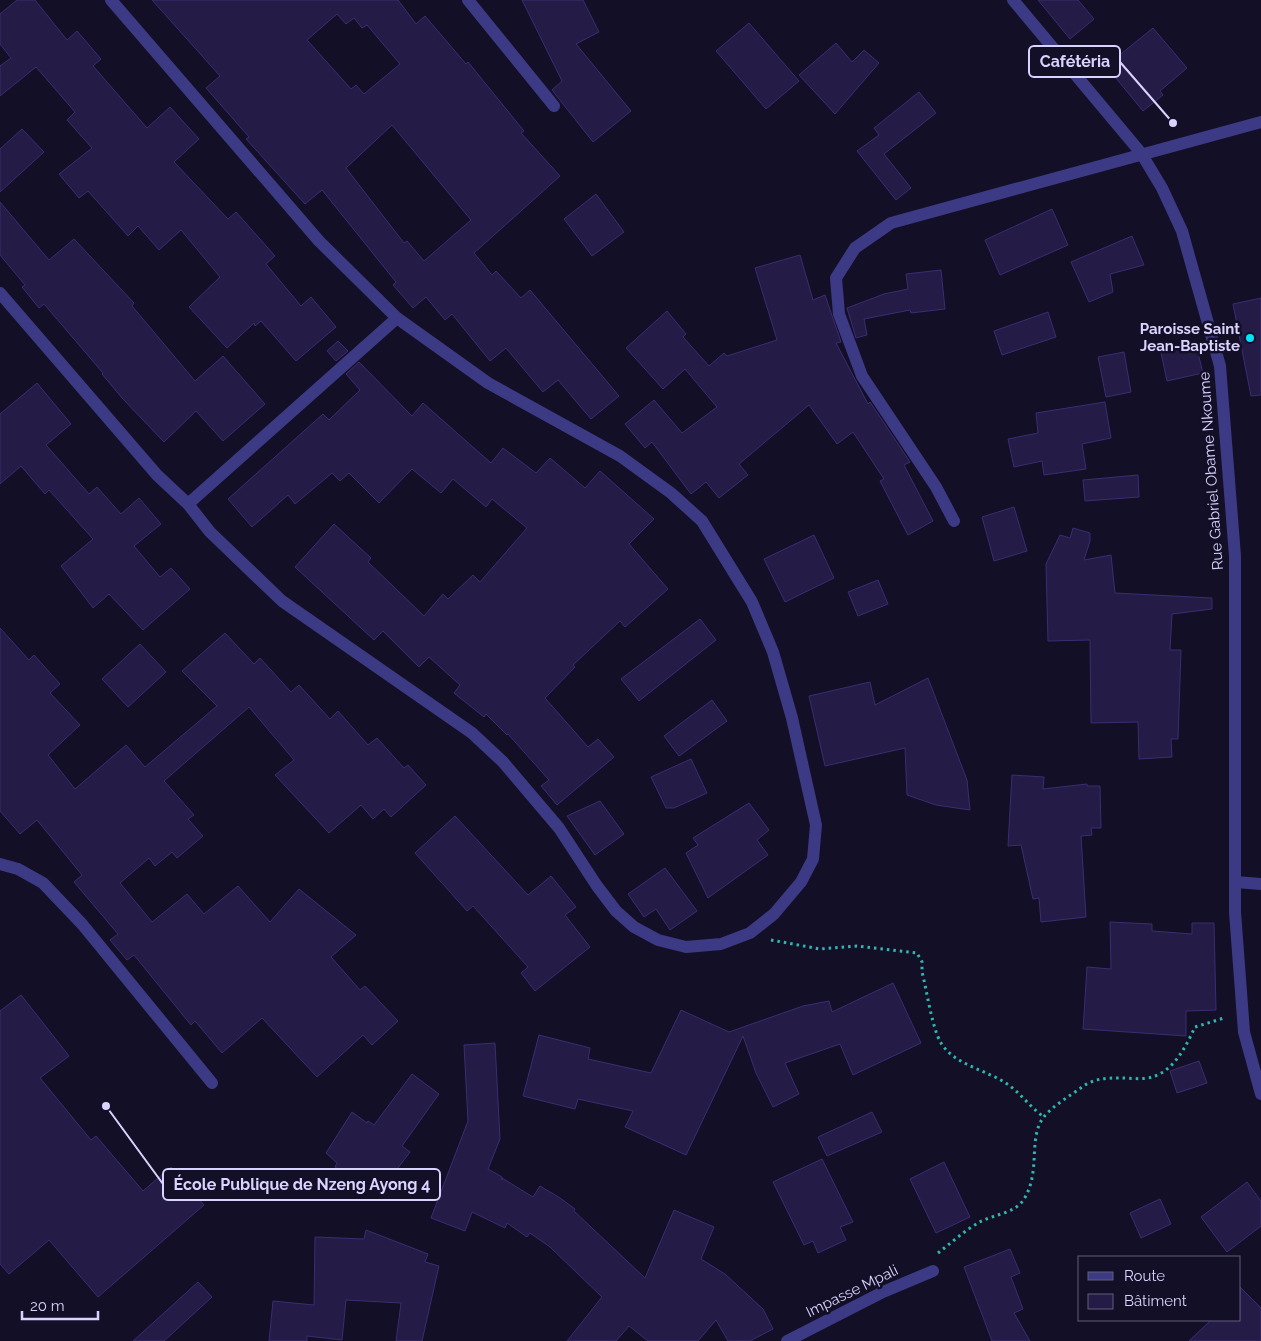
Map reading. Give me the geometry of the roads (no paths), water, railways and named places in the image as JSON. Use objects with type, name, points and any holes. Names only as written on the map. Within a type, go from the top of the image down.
[{"type":"street","points":[[0,293],[157,475],[188,504],[210,532],[282,601],[472,733],[503,762],[560,828],[606,899],[634,927],[658,940],[686,947],[721,944],[750,933],[774,914],[801,882],[813,859],[816,825],[792,718],[773,652],[752,602],[702,521],[671,494],[620,456],[488,383],[397,318],[313,234],[111,0]]},
{"type":"street","points":[[468,0],[554,106]]},
{"type":"street","name":"Rue Gabriel Obame Nkoume","points":[[1013,0],[1141,153],[1162,188],[1182,231],[1220,366],[1235,556],[1235,912],[1242,1016],[1249,1055],[1261,1094]]},
{"type":"street","points":[[954,521],[936,488],[862,376],[839,314],[836,278],[855,248],[891,223],[1141,153],[1261,122]]},
{"type":"street","points":[[188,504],[397,318]]},
{"type":"street","points":[[0,864],[18,869],[43,883],[82,924],[212,1083]]},
{"type":"street","points":[[1236,882],[1261,884]]},
{"type":"street","name":"Impasse Mpali","points":[[786,1341],[883,1292],[933,1271]]},
{"type":"place","name":"Cafétéria","points":[[1173,123]]},
{"type":"place","name":"Paroisse Saint Jean-Baptiste","points":[[1250,338]]},
{"type":"place","name":"École Publique de Nzeng Ayong 4","points":[[106,1106]]}]
